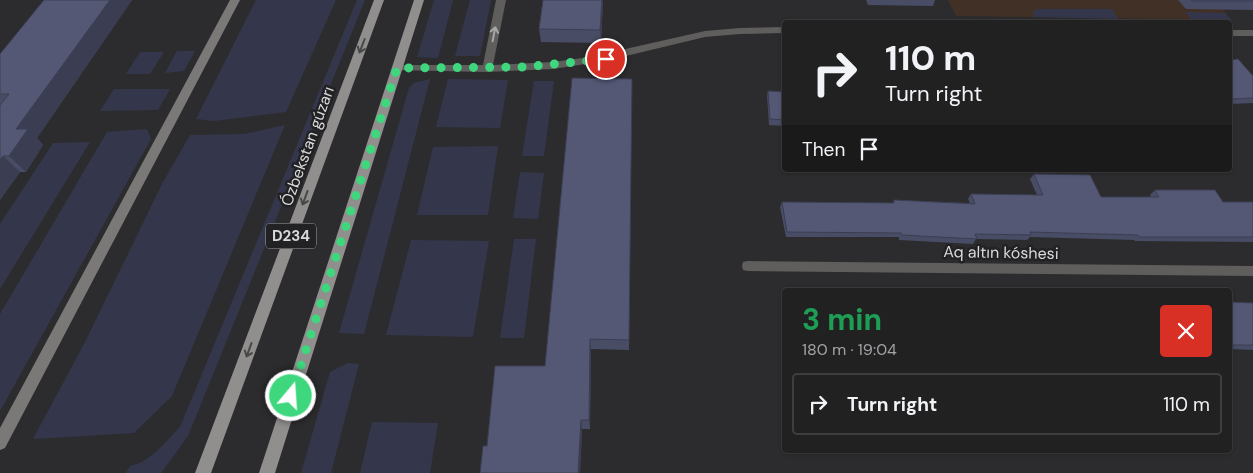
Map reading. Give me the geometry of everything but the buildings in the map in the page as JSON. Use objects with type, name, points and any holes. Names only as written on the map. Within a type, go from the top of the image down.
[{"type":"main road","name":"Ózbekstan gúzarı","points":[[204,473],[379,0]]},
{"type":"main road","name":"D234","points":[[267,473],[419,0]]},
{"type":"street","points":[[0,443],[235,0]]},
{"type":"street","points":[[487,68],[501,0]]},
{"type":"street","points":[[397,68],[524,67],[598,60],[695,35],[751,30],[782,30]]},
{"type":"street","points":[[1232,33],[1253,33]]},
{"type":"street","name":"Aq altın kóshesi","points":[[748,266],[1253,271]]},
{"type":"shaded area","points":[[256,0],[336,0],[286,112],[214,121],[196,119]]},
{"type":"shaded area","points":[[357,0],[365,0],[188,436],[161,473],[126,473],[130,466],[138,464],[157,451],[180,427]]},
{"type":"shaded area","points":[[434,0],[453,0],[438,58],[417,57]]},
{"type":"shaded area","points":[[470,0],[491,0],[480,56],[455,56]]},
{"type":"shaded area","points":[[948,0],[1219,0],[1227,10],[1223,10],[1232,20],[956,16]]},
{"type":"shaded area","points":[[1037,9],[1112,9],[1118,19],[1033,17],[1033,12]]},
{"type":"shaded area","points":[[1185,12],[1225,13],[1232,20],[1192,20]]},
{"type":"shaded area","points":[[177,51],[195,51],[184,71],[165,73]]},
{"type":"shaded area","points":[[140,52],[164,52],[150,74],[126,74]]},
{"type":"shaded area","points":[[430,79],[364,334],[339,333],[409,88],[414,83]]},
{"type":"shaded area","points":[[448,79],[508,80],[500,128],[436,127]]},
{"type":"shaded area","points":[[534,81],[554,81],[544,156],[522,156]]},
{"type":"shaded area","points":[[114,89],[170,89],[158,110],[100,111]]},
{"type":"shaded area","points":[[285,125],[172,396],[134,433],[33,439],[85,342],[162,184],[190,135],[245,134]]},
{"type":"shaded area","points":[[147,129],[151,139],[0,411],[0,314],[107,132]]},
{"type":"shaded area","points":[[90,142],[0,289],[0,224],[53,143]]},
{"type":"shaded area","points":[[498,146],[488,215],[417,215],[433,147]]},
{"type":"shaded area","points":[[520,172],[544,173],[538,219],[513,218]]},
{"type":"shaded area","points":[[514,239],[536,239],[524,338],[500,338]]},
{"type":"shaded area","points":[[411,240],[489,241],[473,337],[386,335]]},
{"type":"shaded area","points":[[348,363],[359,364],[331,473],[301,473],[330,372]]},
{"type":"shaded area","points":[[372,422],[438,423],[430,473],[360,473]]},
{"type":"route","points":[[291,396],[397,68],[524,67],[574,64],[606,59]]}]
